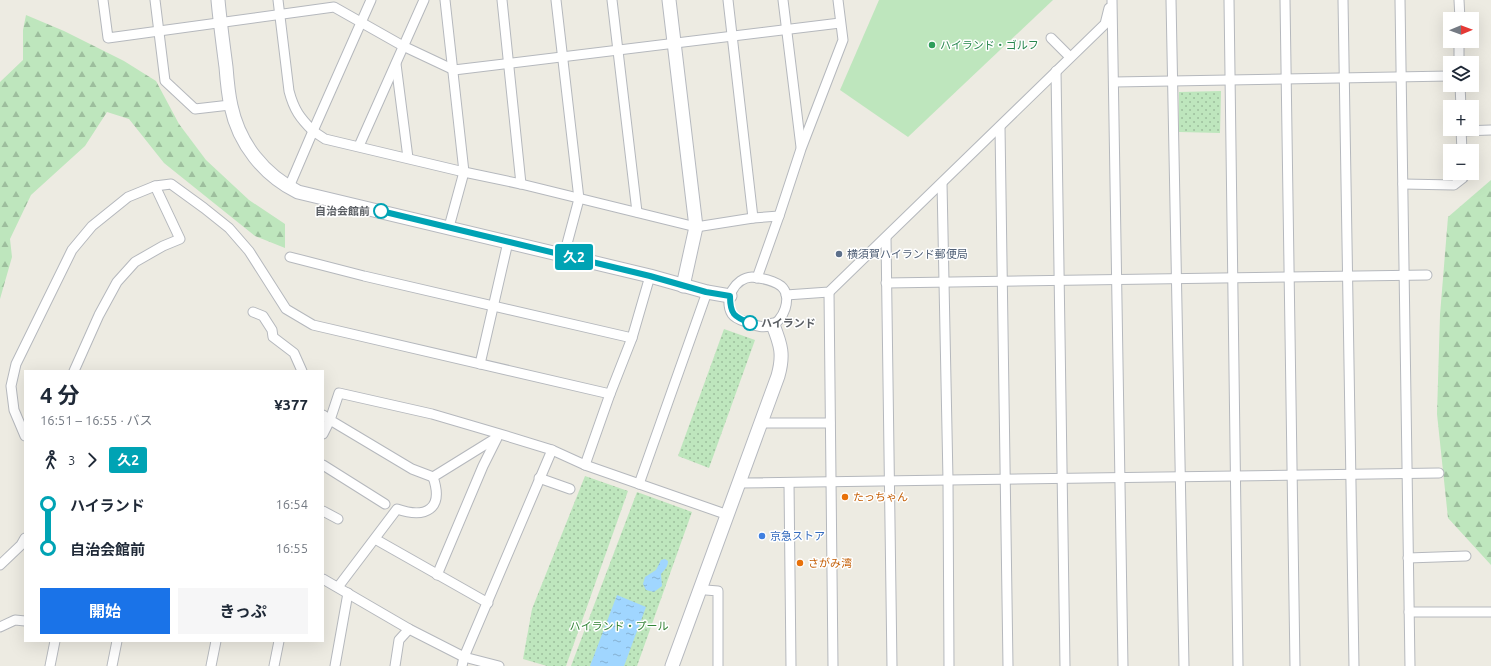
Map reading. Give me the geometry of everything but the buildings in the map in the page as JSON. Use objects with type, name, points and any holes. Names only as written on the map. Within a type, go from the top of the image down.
[{"type":"street","points":[[102,0],[108,38],[158,30],[280,15],[334,4],[361,23],[403,46],[454,70],[840,23]]},
{"type":"street","points":[[155,0],[164,81],[195,109],[230,105]]},
{"type":"street","points":[[218,0],[230,105],[238,130],[251,153],[272,175],[289,187],[298,192],[650,276],[706,292],[730,296]]},
{"type":"street","points":[[278,0],[289,91],[293,105],[299,117],[313,131],[325,139],[521,184],[696,228],[753,218],[779,216]]},
{"type":"street","points":[[289,187],[371,0]]},
{"type":"street","points":[[359,146],[424,0]]},
{"type":"street","points":[[445,0],[454,70],[464,172],[449,227]]},
{"type":"street","points":[[502,0],[521,184]]},
{"type":"street","points":[[556,0],[564,56],[579,199],[564,255]]},
{"type":"street","points":[[612,0],[637,212]]},
{"type":"street","points":[[669,0],[696,228],[683,286]]},
{"type":"street","points":[[728,0],[753,218]]},
{"type":"street","points":[[783,0],[801,149]]},
{"type":"street","points":[[757,278],[801,149],[843,40],[838,0]]},
{"type":"street","points":[[786,295],[829,292],[1105,24],[1112,0]]},
{"type":"street","points":[[1112,0],[1123,666]]},
{"type":"street","points":[[1171,0],[1184,666]]},
{"type":"street","points":[[1229,0],[1238,666]]},
{"type":"street","points":[[1285,0],[1295,666]]},
{"type":"street","points":[[1343,0],[1354,666]]},
{"type":"street","points":[[1400,0],[1410,666]]},
{"type":"street","points":[[1460,0],[1460,12]]},
{"type":"street","points":[[1051,38],[1070,57]]},
{"type":"street","points":[[396,62],[408,158]]},
{"type":"street","points":[[1056,71],[1065,666]]},
{"type":"street","points":[[1114,82],[1443,76]]},
{"type":"street","points":[[1000,127],[1008,666]]},
{"type":"street","points":[[1479,130],[1491,130]]},
{"type":"street","points":[[1403,184],[1454,185],[1460,180]]},
{"type":"street","points":[[942,183],[948,480],[949,666]]},
{"type":"street","points":[[24,434],[14,410],[11,386],[16,364],[72,250],[92,226],[128,197],[155,186],[171,184],[229,228],[249,251],[286,309],[314,325],[610,394]]},
{"type":"street","points":[[74,370],[99,315],[116,282],[135,262],[163,246],[180,240],[155,186]]},
{"type":"street","points":[[886,238],[892,666]]},
{"type":"street","points":[[480,364],[508,242]]},
{"type":"street","points":[[290,257],[632,338]]},
{"type":"street","points":[[886,283],[1427,275]]},
{"type":"street","points":[[585,465],[632,338],[650,276]]},
{"type":"street","points":[[749,277],[757,278],[779,285],[785,291],[785,308],[780,318],[773,325],[763,327],[758,326],[736,317],[731,312],[730,296],[735,286],[742,279],[749,277]]},
{"type":"street","points":[[639,484],[706,292]]},
{"type":"street","points":[[829,292],[833,666]]},
{"type":"street","points":[[253,312],[263,316],[272,330],[273,337],[294,353],[302,370]]},
{"type":"street","points":[[672,666],[778,376],[782,359],[781,345],[773,325]]},
{"type":"street","points":[[324,428],[326,417],[339,393],[432,414],[498,436],[552,450],[585,465],[728,515]]},
{"type":"street","points":[[326,417],[412,469],[433,477],[437,487],[437,496],[434,504],[424,512],[415,513],[397,509],[338,587]]},
{"type":"street","points":[[761,423],[830,423]]},
{"type":"street","points":[[433,477],[498,436]]},
{"type":"street","points":[[438,575],[483,466],[498,436]]},
{"type":"street","points":[[463,662],[552,450]]},
{"type":"street","points":[[324,466],[385,504]]},
{"type":"street","points":[[739,484],[1439,473]]},
{"type":"street","points":[[539,478],[570,489]]},
{"type":"street","points":[[789,483],[791,666]]},
{"type":"street","points":[[324,512],[338,519]]},
{"type":"street","points":[[375,539],[488,603]]},
{"type":"street","points":[[0,565],[21,545],[24,540]]},
{"type":"street","points":[[1408,558],[1466,556]]},
{"type":"street","points":[[324,580],[463,662],[499,666]]},
{"type":"street","points":[[706,590],[718,592],[718,666]]},
{"type":"street","points":[[335,666],[348,593]]},
{"type":"street","points":[[1409,612],[1491,612]]},
{"type":"street","points":[[0,627],[15,620],[24,621]]},
{"type":"street","points":[[395,666],[400,640],[409,629]]},
{"type":"street","points":[[50,666],[55,642]]},
{"type":"street","points":[[112,666],[117,642]]},
{"type":"street","points":[[211,666],[216,642]]},
{"type":"street","points":[[274,666],[279,642]]},
{"type":"green space","name":"ハイランド・ゴルフ","points":[[879,0],[1053,0],[908,137],[840,90]]},
{"type":"green space","points":[[26,15],[64,31],[124,61],[156,81],[179,124],[206,160],[249,200],[285,224],[285,248],[255,236],[164,163],[129,119],[107,112],[85,146],[31,195],[10,239],[12,257],[0,299],[0,82],[23,60],[23,30]]},
{"type":"green space","points":[[1221,91],[1220,133],[1179,132],[1179,92]]},
{"type":"green space","points":[[1491,180],[1491,565],[1448,518],[1437,414],[1440,315],[1448,217]]},
{"type":"green space","points":[[724,329],[755,340],[709,468],[678,456]]},
{"type":"green space","points":[[585,476],[628,491],[566,666],[547,666],[523,659],[532,609]]},
{"type":"green space","name":"ハイランド・プール","points":[[637,492],[692,512],[637,666],[571,666]]},
{"type":"water","points":[[665,559],[668,563],[661,574],[662,586],[654,592],[646,590],[643,584],[645,577],[656,570],[661,560]]},
{"type":"water","points":[[617,595],[646,607],[624,666],[590,666]]},
{"type":"bus line","name":"久2","points":[[381,211],[650,276],[706,292],[730,296],[730,307],[733,315],[750,323]]},
{"type":"place","name":"ハイランド・ゴルフ","points":[[932,45]]},
{"type":"place","name":"自治会館前","points":[[381,211]]},
{"type":"place","name":"横須賀ハイランド郵便局","points":[[839,254]]},
{"type":"place","name":"ハイランド","points":[[750,323]]},
{"type":"place","name":"たっちゃん","points":[[845,497]]},
{"type":"place","name":"京急ストア","points":[[762,536]]},
{"type":"place","name":"さがみ湾","points":[[800,563]]}]
